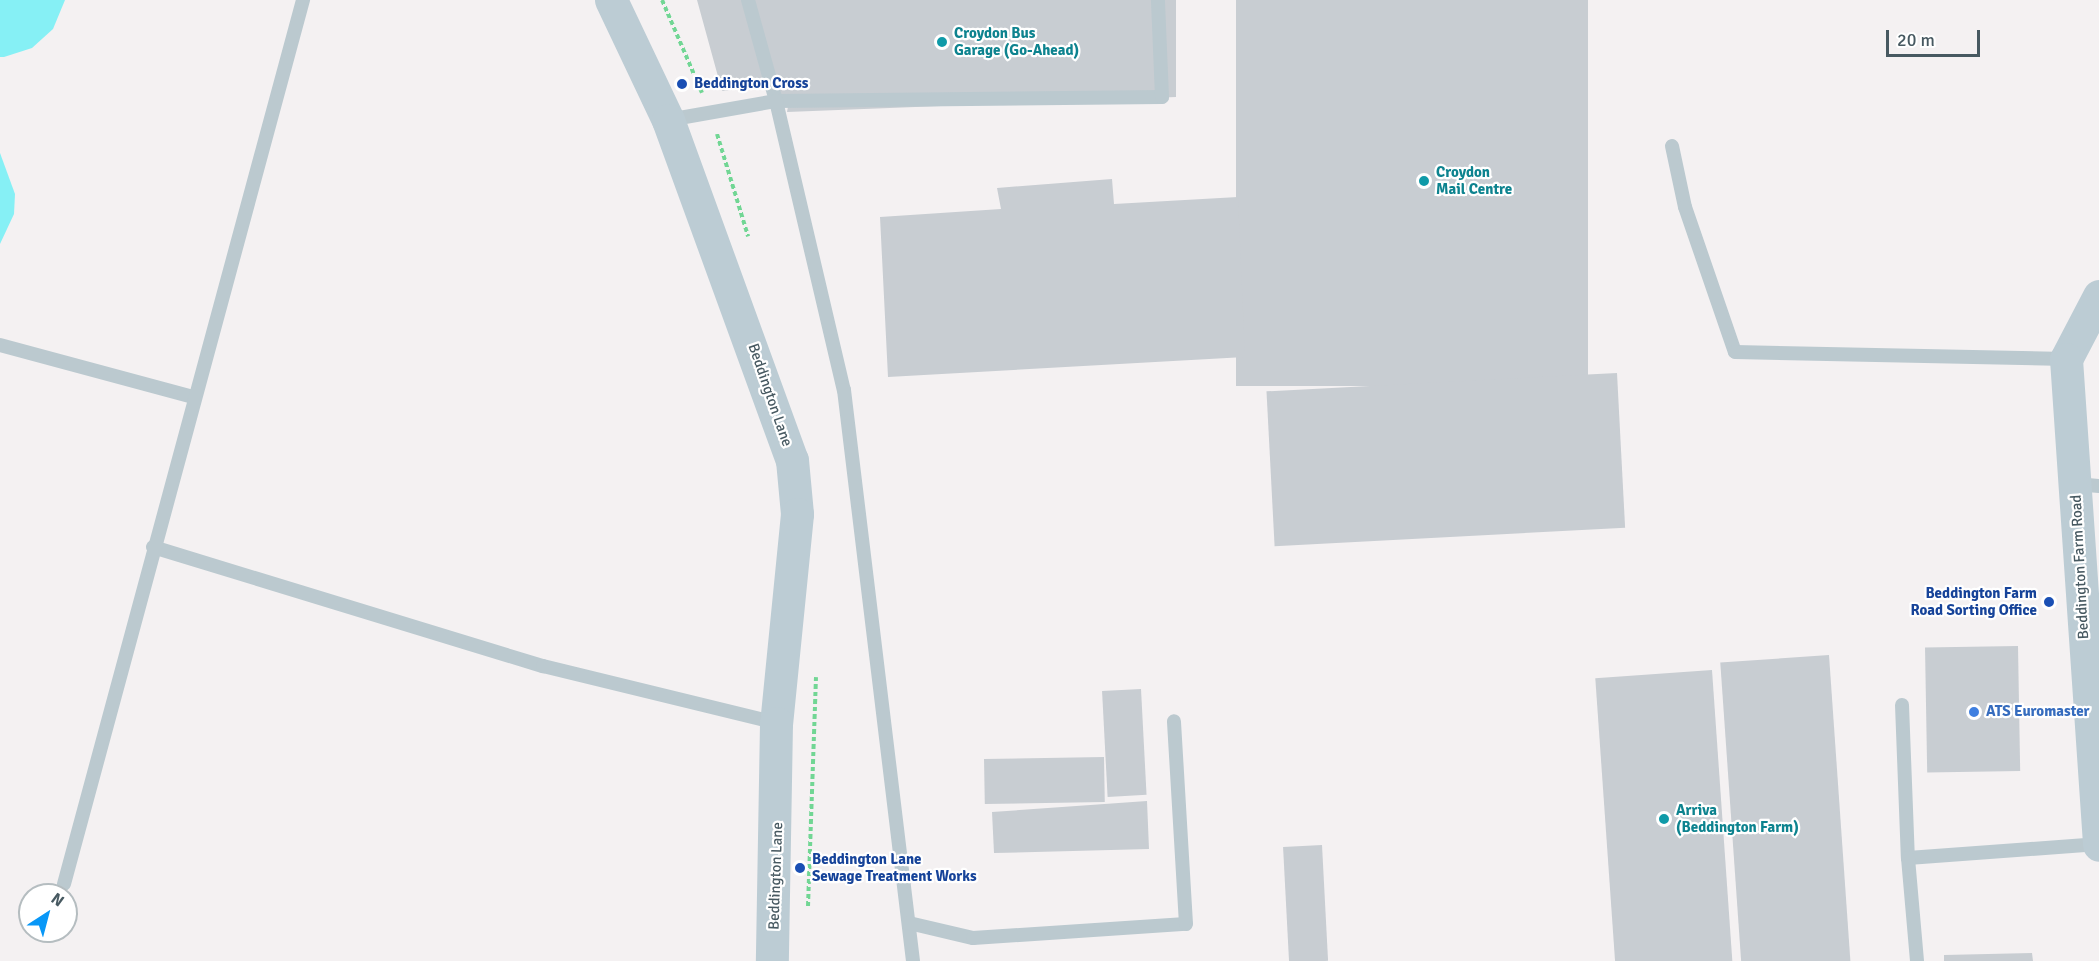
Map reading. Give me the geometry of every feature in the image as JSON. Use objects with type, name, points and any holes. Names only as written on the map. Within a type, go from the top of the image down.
[{"type":"main road","name":"Beddington Lane","points":[[611,0],[668,120],[792,459],[797,514],[776,723],[772,961]]},
{"type":"main road","points":[[2066,359],[2099,297]]},
{"type":"main road","name":"Beddington Farm Road","points":[[2066,359],[2088,485],[2099,845]]},
{"type":"lane","points":[[64,883],[193,397],[303,0]]},
{"type":"lane","points":[[748,0],[776,101],[844,390],[913,961]]},
{"type":"lane","points":[[668,120],[776,101],[1162,97],[1158,0]]},
{"type":"lane","points":[[1672,146],[1685,207],[1735,352],[2066,359]]},
{"type":"lane","points":[[0,345],[193,397]]},
{"type":"lane","points":[[153,547],[543,666],[776,723]]},
{"type":"lane","points":[[1902,705],[1908,858],[1917,961]]},
{"type":"lane","points":[[909,923],[973,938],[1186,924],[1174,721]]},
{"type":"lane","points":[[1908,858],[2099,845]]},
{"type":"water","points":[[0,0],[65,0],[53,29],[32,48],[0,57]]},
{"type":"water","points":[[0,153],[15,194],[14,214],[0,244]]},
{"type":"building","name":"Croydon Bus Garage (Go-Ahead)","points":[[697,0],[1176,0],[1176,97],[787,112],[789,101],[771,85],[722,91]]},
{"type":"building","name":"Croydon Mail Centre","points":[[1236,0],[1588,0],[1588,386],[1236,386]]},
{"type":"building","points":[[1112,179],[1114,204],[1238,197],[1245,357],[888,377],[880,217],[1001,209],[997,188]]},
{"type":"building","points":[[1617,373],[1625,528],[1275,546],[1266,391]]},
{"type":"building","name":"ATS Euromaster","points":[[2018,646],[2020,771],[1927,773],[1925,648]]},
{"type":"building","points":[[1829,655],[1850,961],[1741,961],[1720,663]]},
{"type":"building","name":"Arriva (Beddington Farm)","points":[[1712,670],[1732,961],[1615,961],[1595,678]]},
{"type":"building","points":[[1141,689],[1147,795],[1108,797],[1102,691]]},
{"type":"building","points":[[1104,757],[1105,802],[985,804],[984,759]]},
{"type":"building","points":[[1147,801],[1149,849],[994,853],[992,812]]},
{"type":"building","points":[[1322,845],[1328,961],[1289,961],[1283,847]]},
{"type":"building","points":[[2032,953],[2033,961],[1944,961],[1944,955]]},
{"type":"place","name":"Croydon Bus Garage (Go-Ahead)","points":[[942,42]]},
{"type":"place","name":"Beddington Cross","points":[[682,84]]},
{"type":"place","name":"Croydon Mail Centre","points":[[1424,181]]},
{"type":"place","name":"Beddington Farm Road Sorting Office","points":[[2049,602]]},
{"type":"place","name":"ATS Euromaster","points":[[1974,712]]},
{"type":"place","name":"Arriva (Beddington Farm)","points":[[1664,819]]},
{"type":"place","name":"Beddington Lane Sewage Treatment Works","points":[[800,868]]}]
